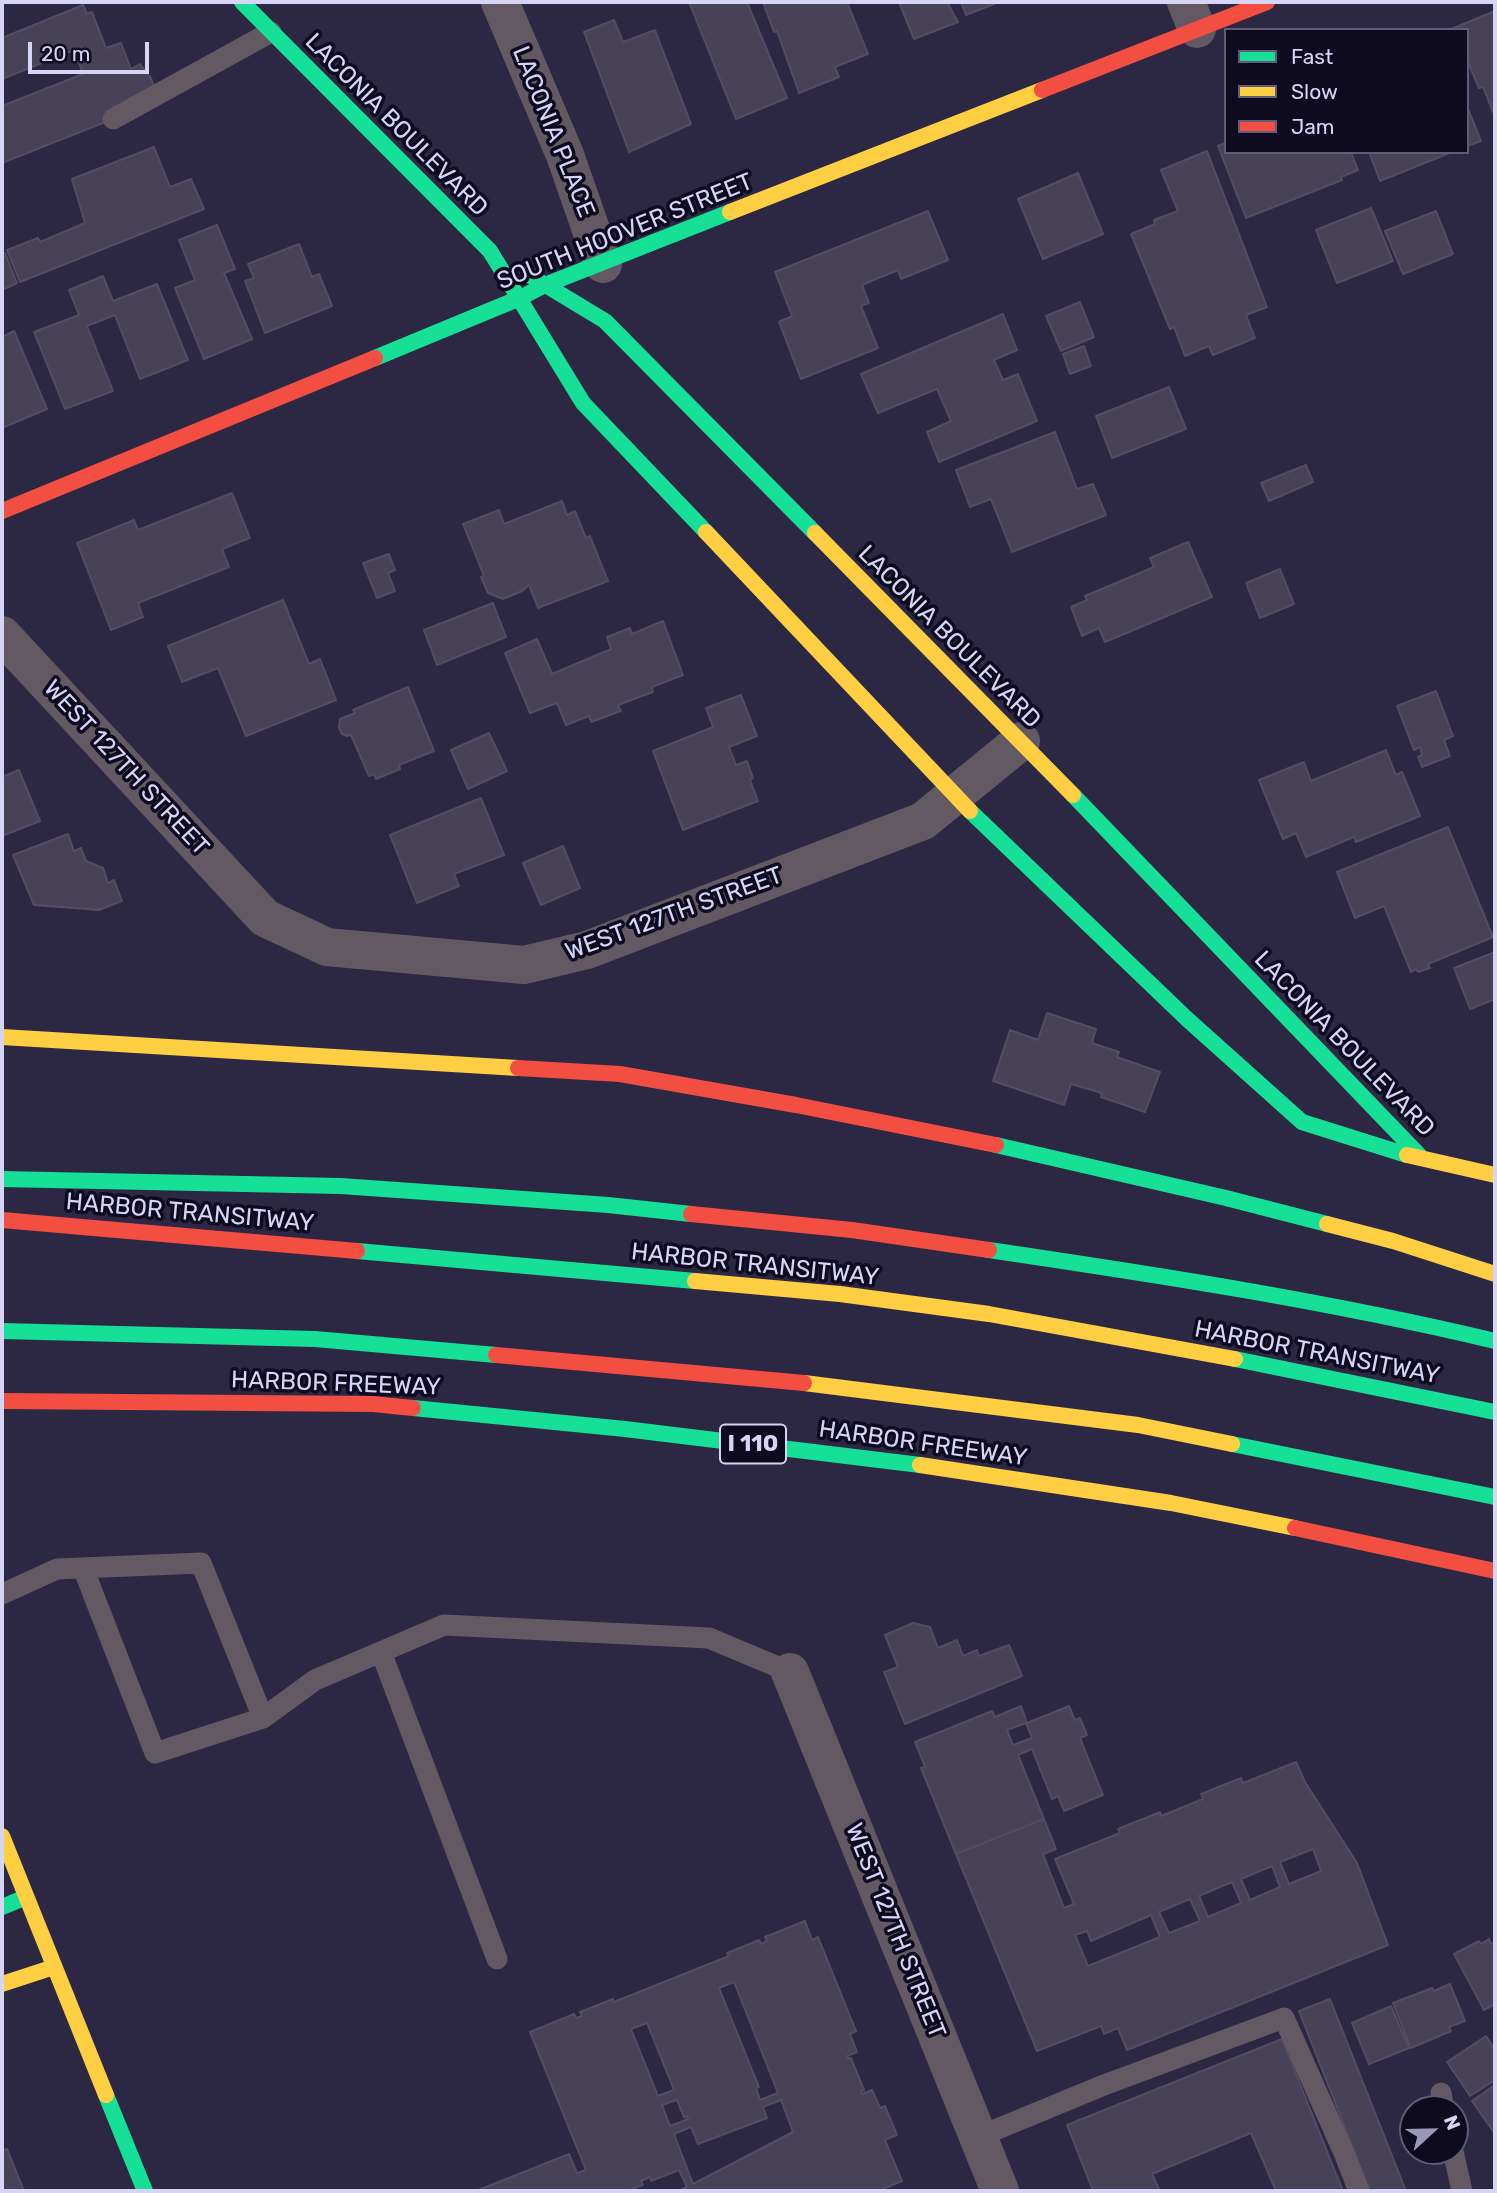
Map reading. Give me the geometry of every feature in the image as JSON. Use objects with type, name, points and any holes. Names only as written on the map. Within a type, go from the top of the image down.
[{"type":"main road","name":"LACONIA BOULEVARD","points":[[242,2],[490,251],[583,403],[954,795],[1186,1020],[1302,1122],[1424,1160]]},
{"type":"main road","name":"SOUTH HOOVER STREET","points":[[2,511],[520,298],[545,285],[603,264],[1191,16],[1267,2]]},
{"type":"main road","name":"LACONIA BOULEVARD","points":[[490,251],[605,321],[1020,741],[1424,1160]]},
{"type":"main road","points":[[2,1037],[620,1074],[796,1105],[1006,1147],[1354,1231],[1495,1274]]},
{"type":"main road","points":[[1424,1160],[1495,1175]]},
{"type":"main road","points":[[2,1179],[341,1186],[608,1205],[852,1230],[1166,1276],[1407,1320],[1495,1341]]},
{"type":"main road","name":"HARBOR TRANSITWAY","points":[[2,1220],[841,1294],[989,1314],[1297,1370],[1495,1412]]},
{"type":"main road","points":[[2,1331],[315,1339],[826,1385],[1138,1425],[1495,1497]]},
{"type":"main road","name":"HARBOR FREEWAY","points":[[2,1401],[373,1404],[625,1429],[865,1457],[1171,1503],[1495,1571]]},
{"type":"main road","points":[[2,1836],[145,2191]]},
{"type":"main road","points":[[2,1907],[26,1897]]},
{"type":"main road","points":[[2,1984],[54,1967]]},
{"type":"street","name":"LACONIA PLACE","points":[[500,2],[565,155],[603,264]]},
{"type":"street","name":"WEST 127TH STREET","points":[[2,635],[265,918],[327,947],[524,965],[587,950],[923,821],[1020,741]]},
{"type":"street","name":"WEST 127TH STREET","points":[[790,1672],[1000,2191]]},
{"type":"lane","points":[[113,119],[271,32]]},
{"type":"lane","points":[[2,1594],[57,1569],[201,1563],[263,1718]]},
{"type":"lane","points":[[83,1568],[155,1754],[263,1718],[315,1680],[444,1625],[709,1638],[790,1672]]},
{"type":"lane","points":[[381,1652],[497,1959]]},
{"type":"lane","points":[[978,2137],[1104,2085],[1284,2018],[1345,2153],[1359,2191]]},
{"type":"lane","points":[[1456,2165],[1462,2191]]},
{"type":"building","points":[[689,2],[747,2],[787,98],[736,119]]},
{"type":"building","points":[[763,2],[847,2],[868,54],[835,67],[839,77],[799,93],[777,31],[774,32]]},
{"type":"building","points":[[899,2],[947,2],[958,22],[914,39]]},
{"type":"building","points":[[961,2],[999,2],[966,15]]},
{"type":"building","points":[[83,5],[87,14],[92,12],[106,48],[121,43],[131,69],[140,64],[151,78],[154,88],[113,119],[2,163],[2,106],[83,74],[74,50],[2,79],[2,38]]},
{"type":"building","points":[[1495,11],[1493,112],[1483,87],[1479,88],[1469,65],[1469,28],[1454,28]]},
{"type":"building","points":[[614,20],[623,42],[655,30],[691,124],[629,152],[584,32]]},
{"type":"building","points":[[1469,111],[1481,141],[1469,145]]},
{"type":"building","points":[[1224,144],[1224,154],[1352,154],[1358,170],[1341,177],[1342,180],[1246,218],[1218,146]]},
{"type":"building","points":[[154,147],[170,187],[191,179],[204,209],[20,282],[7,250],[38,238],[40,242],[85,223],[72,179]]},
{"type":"building","points":[[1207,151],[1267,307],[1246,315],[1255,338],[1213,355],[1209,346],[1185,356],[1174,327],[1170,329],[1131,234],[1155,224],[1154,220],[1178,211],[1161,170]]},
{"type":"building","points":[[1370,154],[1447,154],[1380,181]]},
{"type":"building","points":[[1078,173],[1103,234],[1043,259],[1018,199]]},
{"type":"building","points":[[1371,208],[1393,261],[1337,283],[1316,230]]},
{"type":"building","points":[[928,211],[948,260],[901,279],[898,270],[862,285],[869,303],[861,306],[878,348],[801,379],[779,322],[792,316],[775,272]]},
{"type":"building","points":[[1436,211],[1453,254],[1403,274],[1385,231]]},
{"type":"building","points":[[217,225],[235,269],[224,273],[252,339],[204,359],[175,288],[195,280],[179,240]]},
{"type":"building","points":[[299,244],[312,277],[319,274],[332,306],[265,333],[245,281],[254,278],[248,264]]},
{"type":"building","points":[[5,253],[17,283],[2,290],[2,255]]},
{"type":"building","points":[[103,276],[113,301],[157,284],[188,360],[140,379],[115,315],[87,326],[113,391],[65,409],[34,332],[79,315],[69,290]]},
{"type":"building","points":[[1080,302],[1094,337],[1061,351],[1046,316]]},
{"type":"building","points":[[1003,314],[1017,350],[994,360],[1003,380],[1018,374],[1037,421],[939,462],[927,432],[951,421],[937,389],[878,413],[861,374]]},
{"type":"building","points":[[14,331],[47,409],[2,428],[2,337]]},
{"type":"building","points":[[1084,346],[1091,366],[1070,374],[1063,354]]},
{"type":"building","points":[[1169,387],[1186,429],[1112,458],[1096,416]]},
{"type":"building","points":[[1055,432],[1077,489],[1093,484],[1106,515],[1012,552],[991,499],[970,507],[956,470]]},
{"type":"building","points":[[1306,465],[1313,482],[1269,501],[1261,483]]},
{"type":"building","points":[[232,493],[250,538],[222,549],[229,567],[138,603],[143,617],[111,630],[77,543],[134,520],[138,530]]},
{"type":"building","points":[[562,501],[567,515],[575,511],[586,538],[590,536],[608,581],[538,608],[529,585],[503,599],[488,593],[463,524],[499,510],[504,524]]},
{"type":"building","points":[[1188,542],[1212,597],[1105,642],[1099,628],[1082,636],[1071,607],[1087,600],[1085,596],[1154,567],[1150,558]]},
{"type":"building","points":[[389,554],[395,570],[388,573],[395,591],[377,598],[363,563]]},
{"type":"building","points":[[1280,569],[1294,604],[1260,618],[1246,583]]},
{"type":"building","points":[[283,600],[309,664],[320,659],[336,700],[246,736],[218,668],[182,682],[168,646]]},
{"type":"building","points":[[493,603],[506,637],[437,665],[424,630]]},
{"type":"building","points":[[663,621],[683,675],[652,687],[653,692],[618,705],[621,711],[591,722],[589,716],[566,725],[557,703],[530,713],[505,653],[537,639],[552,674],[611,649],[607,637],[630,628],[632,634]]},
{"type":"building","points":[[408,687],[434,751],[399,765],[400,769],[376,779],[374,774],[369,776],[351,735],[342,734],[339,728],[340,719],[355,713],[353,710]]},
{"type":"building","points":[[1436,691],[1453,736],[1444,740],[1450,756],[1422,767],[1418,757],[1422,755],[1420,747],[1414,750],[1397,706]]},
{"type":"building","points":[[741,695],[757,736],[729,747],[736,765],[747,761],[753,778],[750,780],[758,801],[683,830],[653,751],[713,727],[706,708]]},
{"type":"building","points":[[489,733],[507,771],[468,789],[451,750]]},
{"type":"building","points":[[1386,750],[1396,775],[1402,772],[1420,816],[1356,842],[1354,837],[1306,857],[1296,833],[1283,839],[1259,780],[1304,762],[1311,781]]},
{"type":"building","points":[[19,770],[40,821],[2,836],[2,777]]},
{"type":"building","points":[[481,798],[504,855],[454,874],[459,886],[417,903],[390,835]]},
{"type":"building","points":[[1448,827],[1493,937],[1428,964],[1430,968],[1411,972],[1384,906],[1355,918],[1337,872]]},
{"type":"building","points":[[68,834],[74,851],[81,848],[86,861],[103,868],[108,883],[114,880],[122,901],[99,910],[34,905],[13,855]]},
{"type":"building","points":[[563,846],[580,888],[541,905],[523,863]]},
{"type":"building","points":[[1495,952],[1495,999],[1470,1009],[1454,968]]},
{"type":"building","points":[[1047,1013],[1096,1029],[1092,1043],[1119,1052],[1117,1057],[1160,1072],[1145,1112],[1101,1097],[1102,1093],[1071,1084],[1064,1105],[993,1081],[1010,1030],[1038,1040]]},
{"type":"building","points":[[913,1623],[930,1627],[938,1648],[957,1640],[963,1656],[977,1650],[979,1656],[1009,1645],[1022,1676],[905,1724],[884,1672],[898,1667],[885,1635]]},
{"type":"building","points":[[1021,1706],[1027,1723],[1069,1706],[1075,1720],[1080,1718],[1087,1735],[1080,1738],[1103,1795],[1064,1811],[1058,1796],[1052,1799],[1032,1749],[1018,1755],[1044,1819],[956,1854],[921,1768],[925,1767],[915,1742],[992,1711],[995,1717]],"holes":[[[1026,1723],[1032,1738],[1013,1745],[1007,1730]]]},
{"type":"building","points":[[1296,1762],[1305,1782],[1357,1863],[1388,1945],[1127,2050],[1118,2028],[1104,2034],[1101,2026],[1037,2051],[956,1854],[1044,1819],[1056,1849],[1043,1854],[1064,1908],[1074,1904],[1055,1859],[1120,1833],[1118,1829],[1203,1799],[1201,1794],[1241,1778],[1243,1783]],"holes":[[[1313,1849],[1321,1871],[1289,1884],[1280,1862]],[[1272,1866],[1280,1887],[1250,1900],[1241,1879]],[[1232,1882],[1241,1903],[1208,1917],[1199,1896]],[[1190,1899],[1200,1921],[1169,1933],[1159,1912]],[[1151,1915],[1160,1937],[1088,1966],[1075,1935],[1087,1931],[1091,1941]]]},
{"type":"building","points":[[805,1921],[812,1940],[818,1937],[856,2031],[850,2034],[857,2052],[847,2056],[851,2058],[864,2090],[861,2091],[862,2094],[872,2090],[880,2108],[885,2106],[897,2135],[885,2140],[902,2181],[878,2191],[678,2191],[687,2187],[679,2170],[651,2181],[650,2177],[641,2181],[643,2185],[626,2191],[476,2191],[569,2154],[577,2173],[586,2170],[530,2032],[574,2014],[576,2018],[582,2016],[580,2012],[613,1999],[614,2002],[729,1956],[727,1953],[759,1940],[761,1944],[767,1941],[765,1937]],"holes":[[[734,1982],[778,2093],[760,2100],[756,2088],[759,2087],[719,1988]],[[647,2023],[674,2090],[658,2096],[631,2029]],[[677,2100],[684,2117],[687,2116],[688,2119],[670,2126],[662,2105]],[[781,2100],[793,2132],[693,2184],[674,2134],[691,2127],[698,2144],[767,2118],[763,2107]]]},
{"type":"building","points":[[1489,1939],[1491,1944],[1495,1942],[1495,2004],[1484,2010],[1454,1954],[1479,1941],[1481,1944]]},
{"type":"building","points":[[1450,1984],[1465,2021],[1449,2027],[1451,2031],[1411,2048],[1393,2003]]},
{"type":"building","points":[[1330,1999],[1406,2191],[1370,2191],[1299,2011]]},
{"type":"building","points":[[1391,2006],[1409,2048],[1369,2064],[1352,2023]]},
{"type":"building","points":[[1486,2036],[1495,2050],[1495,2080],[1470,2096],[1447,2062]]},
{"type":"building","points":[[1282,2039],[1343,2191],[1276,2191],[1251,2133],[1152,2174],[1160,2191],[1093,2191],[1067,2125]]},
{"type":"building","points":[[1495,2085],[1495,2134],[1472,2101]]},
{"type":"building","points":[[7,2149],[24,2191],[2,2191],[2,2151]]},
{"type":"traffic: fast","points":[[242,2],[490,251],[583,403],[706,532]]},
{"type":"traffic: fast","points":[[375,358],[545,285],[730,212]]},
{"type":"traffic: fast","points":[[529,275],[605,321],[815,533]]},
{"type":"traffic: fast","points":[[1073,795],[1420,1156]]},
{"type":"traffic: fast","points":[[970,811],[1187,1019],[1302,1122],[1407,1155]]},
{"type":"traffic: fast","points":[[996,1145],[1327,1224]]},
{"type":"traffic: fast","points":[[2,1179],[341,1186],[608,1205],[691,1214]]},
{"type":"traffic: fast","points":[[989,1250],[1306,1301],[1495,1341]]},
{"type":"traffic: fast","points":[[357,1251],[695,1281]]},
{"type":"traffic: fast","points":[[2,1331],[315,1339],[496,1355]]},
{"type":"traffic: fast","points":[[1235,1359],[1495,1412]]},
{"type":"traffic: fast","points":[[413,1408],[625,1429],[920,1465]]},
{"type":"traffic: fast","points":[[1232,1444],[1495,1497]]},
{"type":"traffic: fast","points":[[2,1907],[26,1897]]},
{"type":"traffic: fast","points":[[106,2095],[145,2191]]},
{"type":"traffic: slow","points":[[730,212],[1042,90]]},
{"type":"traffic: slow","points":[[706,532],[970,811]]},
{"type":"traffic: slow","points":[[815,533],[1073,795]]},
{"type":"traffic: slow","points":[[2,1037],[518,1068]]},
{"type":"traffic: slow","points":[[1407,1155],[1495,1175]]},
{"type":"traffic: slow","points":[[1327,1224],[1393,1241],[1495,1274]]},
{"type":"traffic: slow","points":[[695,1281],[840,1294],[989,1314],[1235,1359]]},
{"type":"traffic: slow","points":[[804,1383],[1138,1425],[1232,1444]]},
{"type":"traffic: slow","points":[[920,1465],[1171,1503],[1295,1528]]},
{"type":"traffic: slow","points":[[2,1836],[106,2095]]},
{"type":"traffic: slow","points":[[2,1984],[54,1967]]},
{"type":"traffic: jam","points":[[1042,90],[1267,2]]},
{"type":"traffic: jam","points":[[2,511],[375,358]]},
{"type":"traffic: jam","points":[[518,1068],[620,1074],[796,1105],[996,1145]]},
{"type":"traffic: jam","points":[[691,1214],[852,1230],[989,1250]]},
{"type":"traffic: jam","points":[[2,1220],[357,1251]]},
{"type":"traffic: jam","points":[[496,1355],[804,1383]]},
{"type":"traffic: jam","points":[[2,1401],[373,1404],[413,1408]]},
{"type":"traffic: jam","points":[[1295,1528],[1495,1571]]}]
